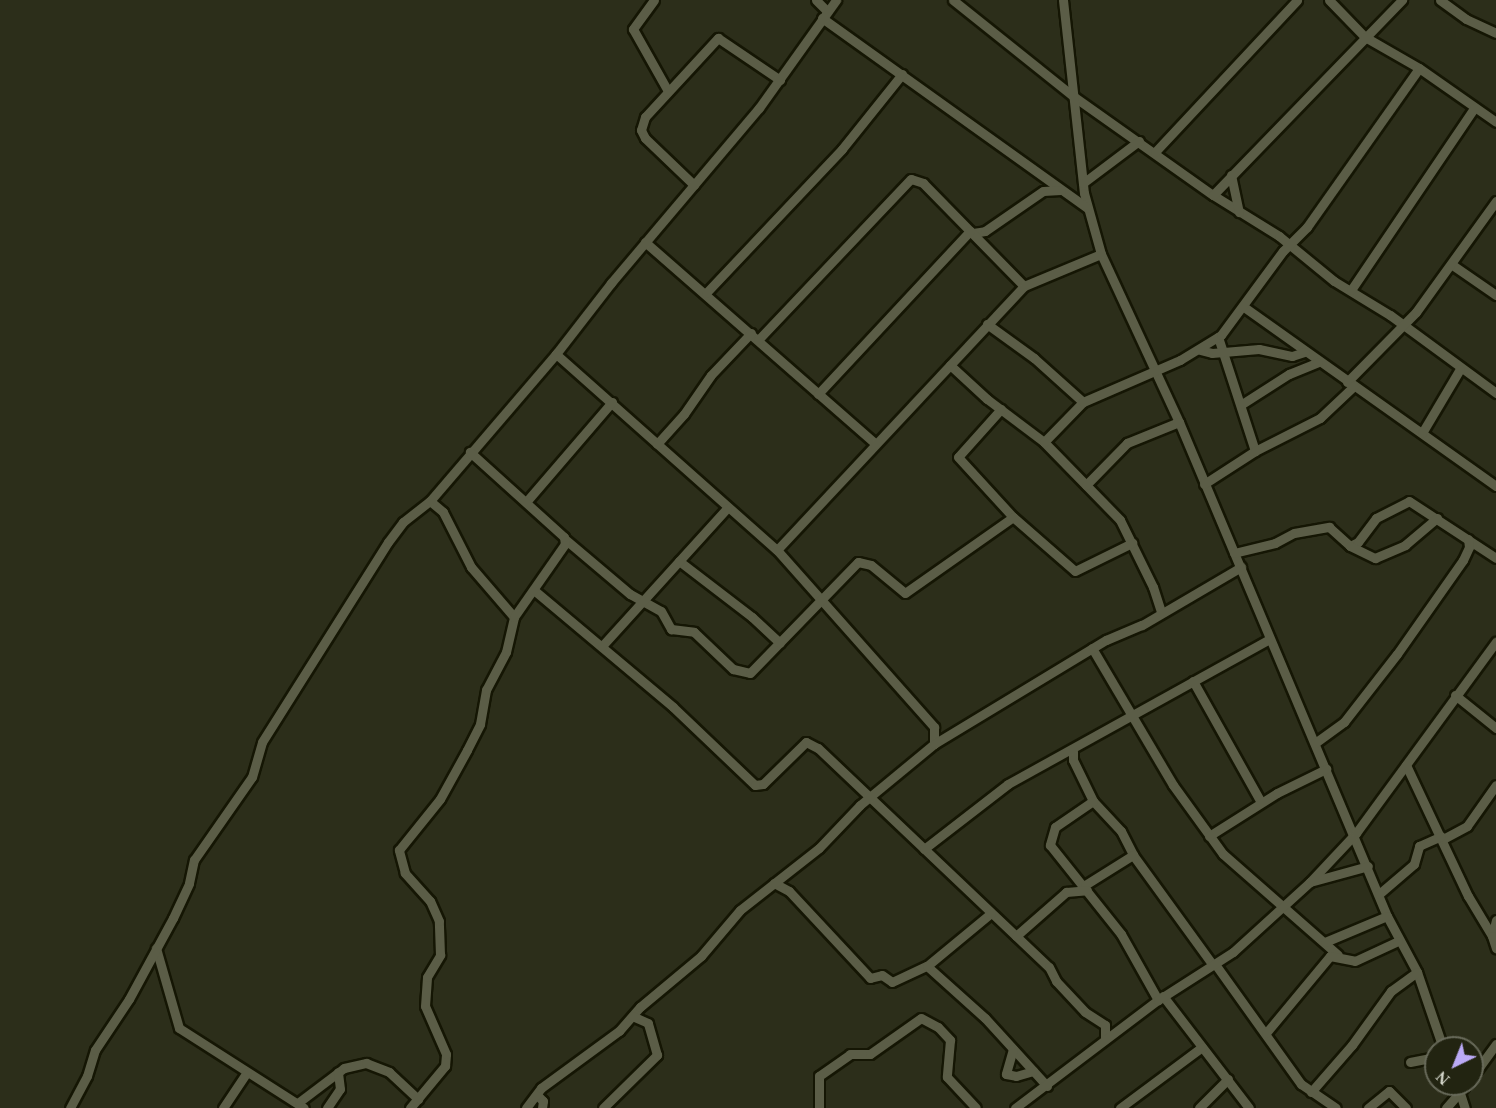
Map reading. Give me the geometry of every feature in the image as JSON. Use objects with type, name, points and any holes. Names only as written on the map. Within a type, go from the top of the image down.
[{"type":"street","points":[[654,0],[633,29],[668,91]]},
{"type":"street","points":[[816,0],[824,15],[1087,208]]},
{"type":"street","points":[[70,1108],[87,1076],[93,1053],[129,999],[187,889],[196,857],[252,777],[261,742],[388,542],[403,522],[430,501],[556,354],[645,242],[780,80],[836,0]]},
{"type":"street","points":[[953,0],[1073,96],[1213,195],[1291,245],[1496,393]]},
{"type":"street","points":[[1063,0],[1083,183],[1087,208],[1101,254],[1179,422],[1270,639],[1356,833],[1398,941],[1417,972],[1439,1036]]},
{"type":"street","points":[[1155,152],[1297,0]]},
{"type":"street","points":[[1329,0],[1365,37],[1419,68],[1496,122]]},
{"type":"street","points":[[1213,195],[1402,0]]},
{"type":"street","points":[[1440,0],[1466,19],[1496,33]]},
{"type":"street","points":[[694,185],[642,134],[645,117],[718,38],[780,80]]},
{"type":"street","points":[[1044,442],[1083,402],[1200,350],[1218,337],[1291,245],[1419,68]]},
{"type":"street","points":[[706,292],[842,149],[902,74]]},
{"type":"street","points":[[1351,290],[1474,108]]},
{"type":"street","points":[[1083,183],[1139,141]]},
{"type":"street","points":[[1231,175],[1239,212]]},
{"type":"street","points":[[759,340],[911,179],[923,183],[1024,286]]},
{"type":"street","points":[[818,394],[971,232],[985,231],[1043,191],[1064,190]]},
{"type":"street","points":[[1204,484],[1255,451],[1320,418],[1405,326],[1496,201]]},
{"type":"street","points":[[645,242],[706,292],[818,394],[876,443]]},
{"type":"street","points":[[777,550],[1024,286],[1101,254]]},
{"type":"street","points":[[1451,264],[1496,295]]},
{"type":"street","points":[[1244,307],[1318,362],[1496,486]]},
{"type":"street","points":[[987,324],[1034,357],[1083,402]]},
{"type":"street","points":[[657,444],[684,414],[711,375],[751,333]]},
{"type":"street","points":[[1218,337],[1220,351],[1242,404],[1255,451]]},
{"type":"street","points":[[1200,350],[1259,349],[1292,356],[1304,352]]},
{"type":"street","points":[[556,354],[777,550],[934,727],[934,744]]},
{"type":"street","points":[[1242,404],[1293,371],[1318,362]]},
{"type":"street","points":[[950,365],[1044,442],[1120,520],[1161,611]]},
{"type":"street","points":[[1422,433],[1460,369]]},
{"type":"street","points":[[526,502],[612,402]]},
{"type":"street","points":[[1002,409],[958,457],[1013,517],[1075,571],[1132,543]]},
{"type":"street","points":[[1086,485],[1127,443],[1179,422]]},
{"type":"street","points":[[470,452],[566,540],[640,600],[661,611],[671,629],[697,633],[733,669],[750,672],[780,643],[819,599],[861,561],[871,565],[899,592],[909,592],[1013,517]]},
{"type":"street","points":[[430,501],[443,512],[471,567],[514,617]]},
{"type":"street","points":[[1350,546],[1359,541],[1371,522],[1406,501],[1437,518],[1496,558]]},
{"type":"street","points":[[602,645],[640,600],[728,507]]},
{"type":"street","points":[[1234,553],[1275,543],[1294,533],[1327,527],[1350,546],[1372,558],[1380,557],[1405,544],[1437,518]]},
{"type":"street","points":[[1315,743],[1344,722],[1397,654],[1463,560],[1469,547],[1468,539]]},
{"type":"street","points":[[410,1108],[446,1060],[444,1046],[425,1006],[427,977],[440,955],[439,921],[430,901],[405,873],[399,850],[440,799],[476,734],[486,690],[506,652],[514,617],[535,591],[566,540]]},
{"type":"street","points":[[679,561],[752,616],[780,643]]},
{"type":"street","points":[[526,1108],[538,1096],[541,1088],[612,1036],[701,956],[740,910],[819,848],[870,798],[934,744],[1092,648],[1142,625],[1161,611],[1241,567]]},
{"type":"street","points":[[535,591],[602,645],[755,784],[763,784],[808,742],[1049,967],[1056,981],[1085,1012],[1105,1025],[1105,1039]]},
{"type":"street","points":[[924,849],[1008,784],[1073,751],[1132,715],[1270,639]]},
{"type":"street","points":[[1015,1108],[1161,998],[1214,965],[1254,935],[1310,882],[1356,833],[1496,642]]},
{"type":"street","points":[[1092,648],[1132,715],[1222,854],[1338,955],[1355,961],[1398,941]]},
{"type":"street","points":[[1193,681],[1261,802]]},
{"type":"street","points":[[1455,695],[1496,728]]},
{"type":"street","points":[[1073,751],[1093,801],[1121,831],[1133,855],[1311,1092],[1336,1108]]},
{"type":"street","points":[[1406,765],[1477,914],[1492,936],[1496,948]]},
{"type":"street","points":[[1209,836],[1261,802],[1326,769]]},
{"type":"street","points":[[1379,894],[1414,864],[1419,846],[1467,826],[1496,784]]},
{"type":"street","points":[[1093,801],[1063,820],[1050,835],[1052,850],[1083,884],[1121,934],[1161,998],[1249,1108]]},
{"type":"street","points":[[1017,936],[1072,889],[1133,855]]},
{"type":"street","points":[[1310,882],[1368,866]]},
{"type":"street","points":[[774,883],[789,891],[870,978],[882,975],[892,982],[927,966],[991,913]]},
{"type":"street","points":[[1325,942],[1387,916]]},
{"type":"street","points":[[1492,936],[1496,920]]},
{"type":"street","points":[[156,948],[177,1026],[301,1105],[338,1072],[361,1063],[380,1067],[418,1099]]},
{"type":"street","points":[[1266,1033],[1298,1000],[1328,958],[1338,955]]},
{"type":"street","points":[[927,966],[985,1018],[1047,1086]]},
{"type":"street","points":[[1311,1092],[1352,1045],[1391,991],[1417,972]]},
{"type":"street","points":[[603,1108],[657,1055],[648,1023],[632,1016]]},
{"type":"street","points":[[819,1108],[819,1075],[850,1054],[870,1054],[921,1018],[938,1028],[950,1041],[946,1077],[976,1108]]},
{"type":"street","points":[[1484,1060],[1496,1044]]},
{"type":"street","points":[[1120,1108],[1202,1047]]},
{"type":"street","points":[[1013,1049],[1006,1074],[1016,1076],[1033,1071]]},
{"type":"street","points":[[1410,1062],[1424,1059]]},
{"type":"street","points":[[223,1108],[247,1072]]},
{"type":"street","points":[[327,1108],[340,1089],[338,1072]]},
{"type":"street","points":[[1199,1108],[1228,1079]]},
{"type":"street","points":[[1368,1108],[1389,1091],[1406,1108]]},
{"type":"street","points":[[538,1096],[543,1101],[542,1108]]}]
